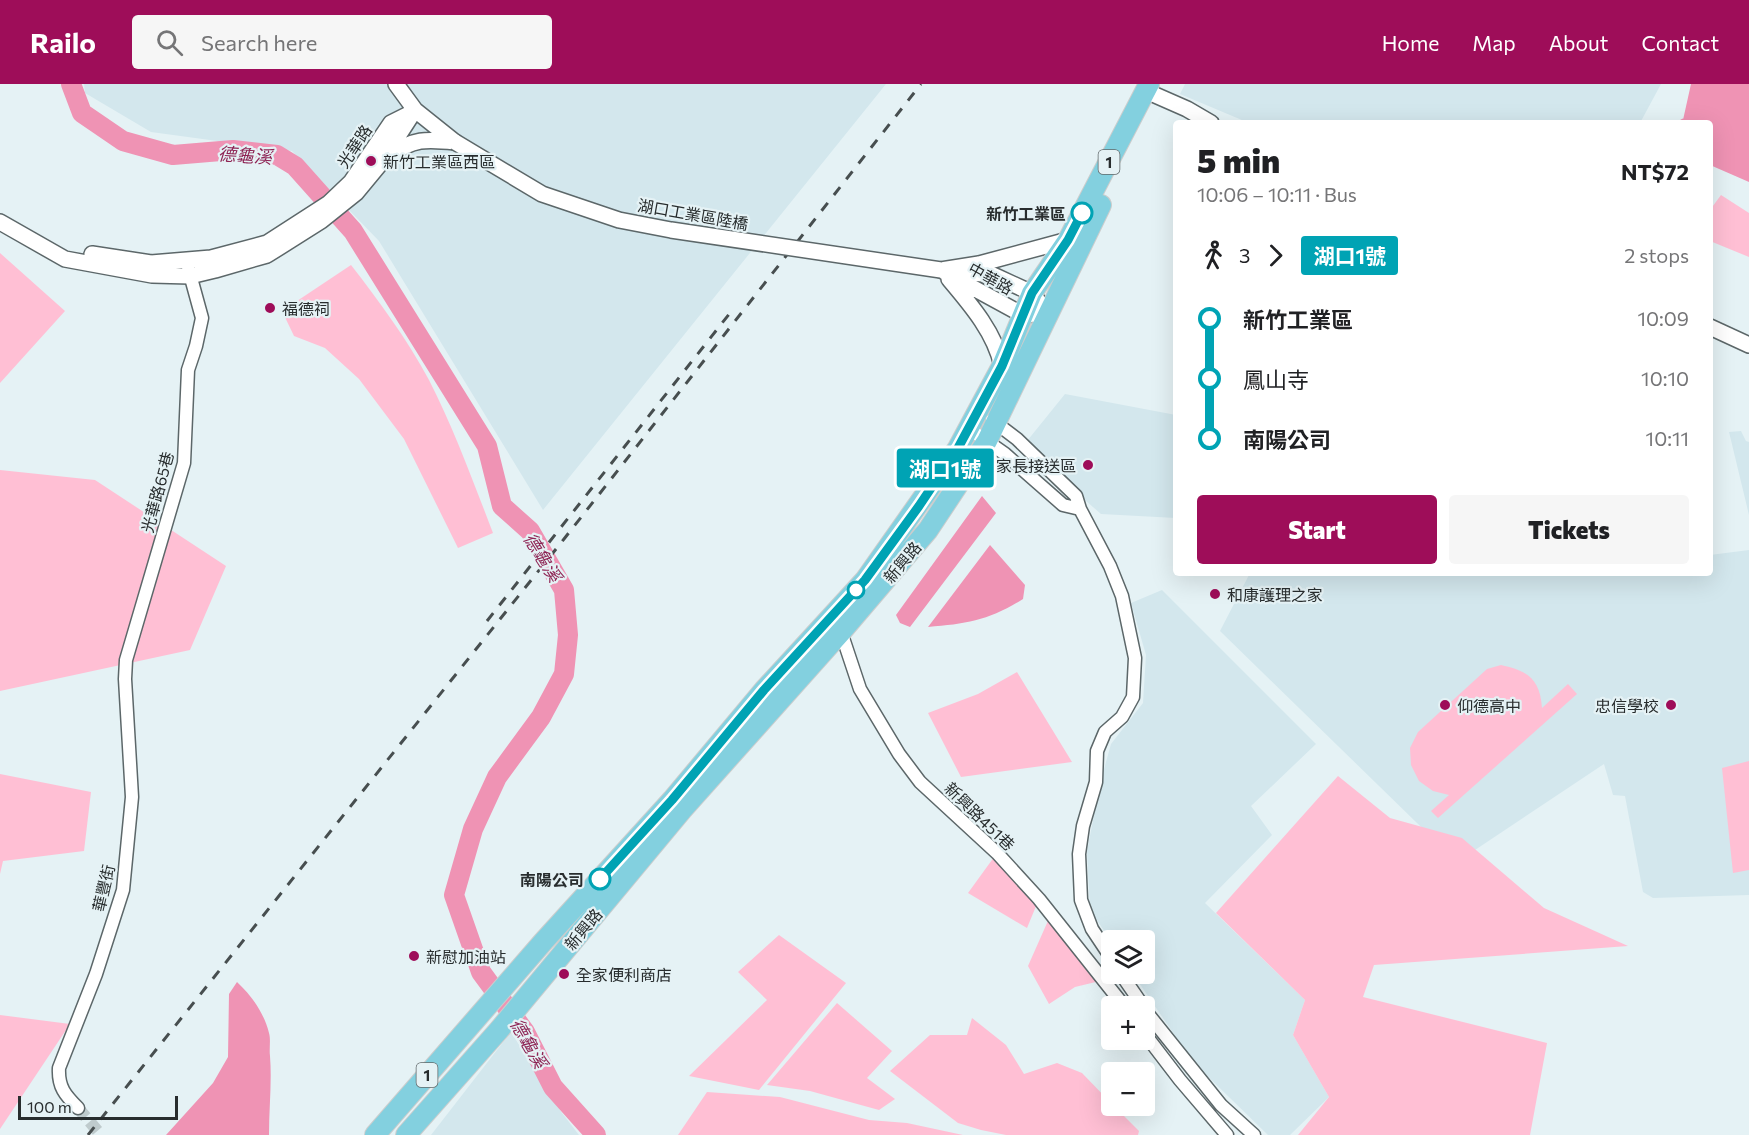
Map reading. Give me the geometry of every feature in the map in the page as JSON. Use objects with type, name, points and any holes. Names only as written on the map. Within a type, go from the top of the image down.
[{"type":"main road","name":"新興路","points":[[375,1135],[672,800],[764,690],[865,580],[958,448],[1002,366],[1032,293],[1068,240],[1152,88]]},
{"type":"main road","name":"新興路","points":[[406,1135],[523,1002],[688,803],[928,531],[987,441],[1152,88]]},
{"type":"street","points":[[396,84],[415,110],[454,142]]},
{"type":"street","points":[[1152,88],[1206,120]]},
{"type":"street","name":"光華路","points":[[0,222],[65,258],[152,275],[190,276],[267,255],[336,203],[356,193],[380,164],[415,110]]},
{"type":"street","name":"光華路","points":[[336,203],[391,123],[415,110]]},
{"type":"street","points":[[380,164],[408,143],[432,140],[454,142]]},
{"type":"street","name":"湖口工業區陸橋","points":[[454,142],[542,194],[619,220],[671,230],[941,270]]},
{"type":"street","name":"光華路","points":[[0,213],[70,250],[151,263],[211,258],[267,243],[322,214]]},
{"type":"street","points":[[941,270],[979,264],[1068,240]]},
{"type":"street","name":"光華路65巷","points":[[126,660],[184,464],[188,370],[202,318],[186,260]]},
{"type":"street","points":[[941,270],[968,302],[993,338],[999,349],[1002,366]]},
{"type":"street","name":"中華路","points":[[941,270],[993,275],[1032,293],[1047,313]]},
{"type":"street","name":"中華路","points":[[941,270],[1023,315],[1047,313]]},
{"type":"street","points":[[1713,328],[1749,345]]},
{"type":"street","points":[[978,410],[1017,439],[1076,496],[1122,596],[1135,658],[1133,697],[1122,717],[1105,732],[1096,751],[1096,782],[1083,826],[1079,854],[1081,900],[1092,928],[1101,942]]},
{"type":"street","points":[[968,428],[1005,454],[1063,505],[1080,509]]},
{"type":"street","name":"新興路451巷","points":[[841,632],[860,689],[899,753],[920,782],[997,853],[1116,996]]},
{"type":"street","name":"華豐街","points":[[78,1108],[58,1083],[59,1068],[96,974],[123,890],[132,797],[125,679],[126,660]]},
{"type":"street","points":[[1155,1022],[1221,1104],[1254,1135]]},
{"type":"street","points":[[1155,1047],[1227,1135]]},
{"type":"shaded area","points":[[84,84],[886,84],[543,510],[379,241],[292,151],[151,132],[85,93]]},
{"type":"shaded area","points":[[1185,84],[1661,84],[1642,120],[1242,120],[1180,94]]},
{"type":"shaded area","points":[[1691,84],[1749,84],[1749,182],[1713,166],[1713,120],[1683,120]]},
{"type":"shaded area","points":[[1721,195],[1749,213],[1749,257],[1713,242],[1713,206]]},
{"type":"shaded area","points":[[0,253],[65,311],[0,383]]},
{"type":"shaded area","points":[[351,265],[392,321],[429,380],[455,436],[493,533],[458,548],[404,439],[359,379],[325,348],[294,336],[282,311]]},
{"type":"shaded area","points":[[1065,394],[1173,414],[1173,518],[1101,514],[1023,446]]},
{"type":"shaded area","points":[[1741,431],[1746,441],[1749,442],[1749,515],[1729,432]]},
{"type":"shaded area","points":[[0,470],[95,480],[226,566],[190,650],[0,691]]},
{"type":"shaded area","points":[[982,496],[996,513],[910,627],[900,623],[896,615]]},
{"type":"shaded area","points":[[990,545],[1025,585],[1023,599],[1000,612],[978,620],[928,627]]},
{"type":"shaded area","points":[[1749,550],[1749,895],[1653,898],[1643,892],[1625,796],[1613,795],[1604,764],[1457,862],[1220,631],[1248,576],[1713,576],[1713,555]]},
{"type":"shaded area","points":[[1162,590],[1316,744],[1251,806],[1272,835],[1205,903],[1305,1000],[1293,1035],[1329,1097],[1290,1135],[1268,1135],[1193,1062],[1155,1006],[1155,996],[1148,996],[1140,984],[1155,984],[1155,930],[1104,930],[1090,910],[1087,851],[1101,780],[1111,744],[1143,703],[1146,655],[1131,603]]},
{"type":"shaded area","points":[[1501,665],[1519,670],[1531,678],[1539,690],[1542,708],[1568,684],[1577,694],[1438,818],[1431,811],[1449,795],[1433,791],[1419,781],[1411,765],[1410,748],[1418,732],[1487,669]]},
{"type":"shaded area","points":[[1017,672],[1072,762],[961,777],[928,713],[978,694]]},
{"type":"shaded area","points":[[1749,761],[1749,870],[1733,873],[1722,768]]},
{"type":"shaded area","points":[[0,774],[91,792],[84,851],[3,861],[0,874]]},
{"type":"shaded area","points":[[1338,776],[1390,818],[1462,838],[1544,908],[1628,946],[1374,965],[1363,997],[1547,1043],[1530,1135],[1298,1135],[1329,1097],[1293,1035],[1305,1000],[1216,913]]},
{"type":"shaded area","points":[[997,853],[1039,899],[1027,928],[968,893]]},
{"type":"shaded area","points":[[1051,914],[1101,976],[1101,981],[1075,987],[1049,1004],[1028,966]]},
{"type":"shaded area","points":[[779,935],[846,983],[759,1090],[689,1076],[767,1000],[738,972]]},
{"type":"shaded area","points":[[237,982],[257,1005],[270,1036],[269,1135],[166,1135],[213,1083],[228,1057],[229,994]]},
{"type":"shaded area","points":[[837,1003],[892,1051],[867,1078],[895,1099],[879,1110],[810,1091],[767,1085]]},
{"type":"shaded area","points":[[0,1015],[70,1024],[0,1129]]},
{"type":"shaded area","points":[[972,1018],[1006,1045],[1024,1074],[1057,1063],[1082,1073],[1101,1093],[1101,1116],[1124,1116],[1139,1131],[1138,1135],[1006,1135],[981,1130],[958,1123],[890,1071],[930,1035],[967,1035]]},
{"type":"shaded area","points":[[511,1032],[562,1113],[579,1135],[431,1135]]},
{"type":"shaded area","points":[[707,1092],[780,1097],[869,1120],[907,1123],[963,1135],[678,1135]]},
{"type":"waterway","name":"德龜溪","points":[[71,84],[82,113],[123,141],[173,155],[233,150],[277,155],[295,166],[353,231],[487,446],[502,506],[530,531],[564,590],[568,635],[564,674],[541,717],[497,777],[473,829],[454,895],[481,972],[525,1032],[553,1087],[596,1135]]},
{"type":"tunnel","points":[[78,1108],[101,1135]]},
{"type":"railway","points":[[88,1135],[564,539],[921,84]]},
{"type":"railway","points":[[487,621],[730,313]]},
{"type":"bus line","name":"湖口1號","points":[[600,879],[716,750],[764,690],[865,580],[919,506],[958,448],[1002,366],[1032,293],[1068,240],[1082,213]]},
{"type":"place","name":"新竹工業區西區","points":[[371,161]]},
{"type":"place","name":"新竹工業區","points":[[1082,213]]},
{"type":"place","name":"福德祠","points":[[270,308]]},
{"type":"place","name":"家長接送區","points":[[1088,465]]},
{"type":"place","name":"和康護理之家","points":[[1215,594]]},
{"type":"place","name":"仰德高中","points":[[1445,705]]},
{"type":"place","name":"忠信學校","points":[[1671,705]]},
{"type":"place","name":"南陽公司","points":[[600,879]]},
{"type":"place","name":"新慰加油站","points":[[414,956]]},
{"type":"place","name":"全家便利商店","points":[[564,974]]}]
